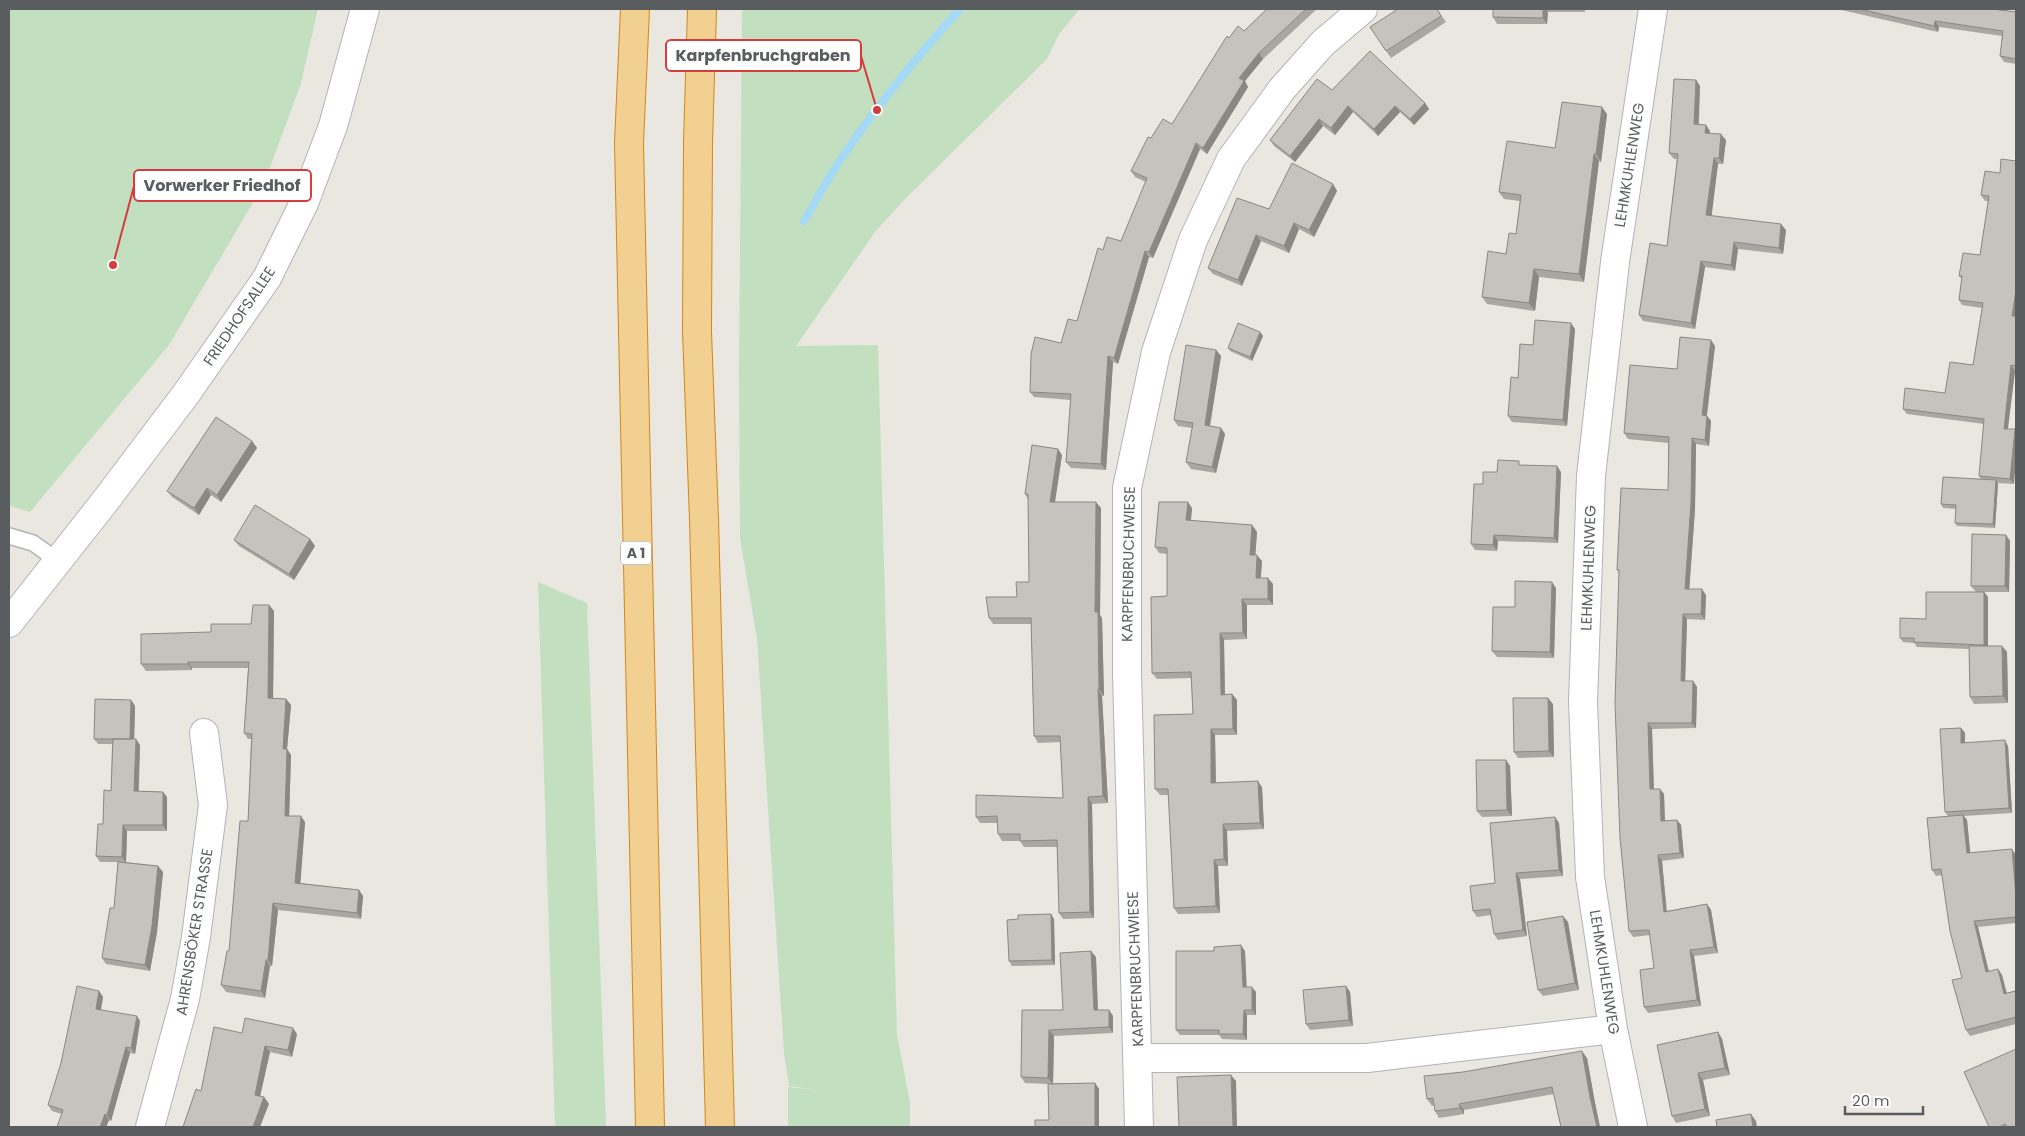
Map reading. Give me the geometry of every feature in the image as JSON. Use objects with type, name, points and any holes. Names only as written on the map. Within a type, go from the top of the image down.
[{"type":"highway","name":"A 1","points":[[635,9],[629,143],[650,1127]]},
{"type":"highway","points":[[702,9],[698,143],[698,332],[720,1127]]},
{"type":"street","name":"FRIEDHOFSALLEE","points":[[9,623],[180,401],[267,278],[304,203],[333,126],[365,9]]},
{"type":"street","name":"KARPFENBRUCHWIESE","points":[[1139,1127],[1127,672],[1127,488],[1154,361],[1193,240],[1231,159],[1282,89],[1322,43],[1363,9]]},
{"type":"street","name":"LEHMKUHLENWEG","points":[[1633,1127],[1613,1028],[1590,876],[1582,702],[1591,476],[1615,262],[1653,9]]},
{"type":"street","name":"AHRENSBÖKER STRASSE","points":[[150,1127],[185,1000],[196,937],[212,805],[204,733]]},
{"type":"street","points":[[1138,1058],[1366,1058],[1613,1028]]},
{"type":"lane","points":[[9,536],[33,543],[58,561]]},
{"type":"green space","points":[[9,9],[318,9],[301,83],[264,184],[169,345],[30,512],[9,506]]},
{"type":"green space","points":[[742,9],[1080,9],[1059,34],[1047,59],[902,202],[875,232],[796,346],[878,345],[897,1035],[910,1103],[910,1127],[788,1127],[788,1087],[820,1090],[789,1086],[784,1053],[757,639],[740,538],[739,372]]},
{"type":"green space","points":[[538,582],[587,603],[606,1127],[555,1127]]},
{"type":"building","points":[[1267,9],[1306,9],[1259,53],[1239,78],[1244,81],[1203,148],[1196,143],[1149,252],[1145,251],[1114,358],[1108,356],[1101,464],[1066,462],[1071,394],[1030,392],[1031,354],[1035,337],[1061,343],[1068,319],[1077,321],[1098,248],[1103,250],[1107,237],[1121,241],[1147,178],[1131,171],[1148,137],[1151,138],[1163,119],[1172,124],[1227,36],[1229,38],[1238,26],[1244,31]]},
{"type":"building","points":[[1398,9],[1437,9],[1441,16],[1386,51],[1370,27]]},
{"type":"building","points":[[1493,9],[1543,9],[1543,18],[1493,17]]},
{"type":"building","points":[[1859,9],[1992,9],[2016,12],[2016,59],[2000,56],[2003,31],[1935,21],[1934,26]]},
{"type":"building","points":[[1370,51],[1425,103],[1410,119],[1395,106],[1374,129],[1348,106],[1331,128],[1319,119],[1290,156],[1270,140],[1317,79],[1332,90]]},
{"type":"building","points":[[1674,79],[1696,80],[1694,124],[1706,125],[1705,133],[1721,134],[1719,158],[1714,158],[1706,215],[1781,224],[1779,248],[1734,242],[1731,265],[1701,261],[1691,323],[1639,315],[1650,243],[1667,246],[1678,154],[1669,153]]},
{"type":"building","points":[[1562,102],[1602,107],[1596,154],[1594,154],[1579,274],[1534,269],[1529,303],[1482,297],[1488,251],[1506,254],[1509,233],[1516,234],[1521,195],[1499,192],[1507,141],[1555,148]]},
{"type":"building","points":[[2001,159],[2016,161],[2016,290],[2012,316],[2016,316],[2016,366],[2011,365],[2004,429],[2015,429],[2010,479],[1979,476],[1984,419],[1903,409],[1905,388],[1945,393],[1950,362],[1973,365],[1983,303],[1959,300],[1962,276],[1959,276],[1963,253],[1980,255],[1989,196],[1981,195],[1985,171],[2000,173]]},
{"type":"building","points":[[1292,163],[1333,184],[1309,230],[1294,223],[1284,246],[1256,235],[1238,280],[1208,268],[1237,198],[1269,209]]},
{"type":"building","points":[[1535,320],[1571,323],[1563,420],[1508,416],[1511,377],[1518,378],[1520,344],[1533,345]]},
{"type":"building","points":[[1238,323],[1260,332],[1250,357],[1228,348]]},
{"type":"building","points":[[1680,337],[1711,340],[1702,415],[1707,416],[1705,440],[1692,438],[1691,503],[1685,589],[1702,589],[1701,614],[1683,614],[1681,681],[1693,681],[1692,723],[1648,723],[1650,789],[1660,789],[1661,821],[1677,820],[1680,853],[1658,855],[1664,912],[1707,904],[1714,947],[1690,950],[1697,1000],[1644,1007],[1640,970],[1654,968],[1649,930],[1629,931],[1620,838],[1615,703],[1619,570],[1617,570],[1621,488],[1668,490],[1669,437],[1624,433],[1630,365],[1677,369]]},
{"type":"building","points":[[1186,345],[1216,350],[1205,425],[1221,428],[1212,467],[1186,462],[1193,423],[1174,420]]},
{"type":"building","points":[[216,417],[252,441],[217,495],[207,488],[194,508],[167,491]]},
{"type":"building","points":[[1032,445],[1058,449],[1050,502],[1096,502],[1095,612],[1098,612],[1098,689],[1103,796],[1088,797],[1090,912],[1059,913],[1057,840],[1020,841],[1020,834],[998,834],[997,816],[976,817],[976,795],[1063,798],[1060,736],[1034,736],[1031,618],[989,618],[986,597],[1017,597],[1016,582],[1029,582],[1028,494],[1025,494]]},
{"type":"building","points":[[1498,460],[1519,461],[1519,465],[1557,466],[1554,538],[1494,535],[1493,545],[1471,544],[1474,484],[1483,484],[1483,472],[1497,472]]},
{"type":"building","points":[[1943,477],[1996,480],[1993,524],[1955,523],[1956,505],[1941,504]]},
{"type":"building","points":[[1159,502],[1188,502],[1186,520],[1252,525],[1250,555],[1257,555],[1256,578],[1268,578],[1268,599],[1242,599],[1243,633],[1220,633],[1221,695],[1232,694],[1233,729],[1211,729],[1211,783],[1258,781],[1260,823],[1223,824],[1224,859],[1214,860],[1216,906],[1174,908],[1168,789],[1155,789],[1154,715],[1193,714],[1191,672],[1152,673],[1151,597],[1167,596],[1167,548],[1155,547]]},
{"type":"building","points":[[255,505],[310,539],[289,574],[234,540]]},
{"type":"building","points":[[1972,534],[2006,535],[2005,586],[1971,586]]},
{"type":"building","points":[[1515,581],[1552,582],[1550,652],[1492,651],[1493,607],[1515,607]]},
{"type":"building","points":[[1926,592],[1984,592],[1984,645],[1914,642],[1914,638],[1900,638],[1900,618],[1926,619]]},
{"type":"building","points":[[253,605],[269,605],[268,698],[286,699],[283,749],[287,749],[285,816],[301,816],[295,883],[359,890],[357,913],[273,903],[268,960],[266,960],[261,991],[221,985],[227,951],[229,951],[240,821],[248,821],[252,734],[244,733],[249,662],[141,664],[141,634],[211,632],[211,624],[251,624]]},
{"type":"building","points":[[1969,646],[2002,646],[2003,696],[1970,697]]},
{"type":"building","points":[[1513,698],[1548,698],[1549,751],[1514,752]]},
{"type":"building","points":[[95,699],[131,700],[130,739],[94,739]]},
{"type":"building","points":[[1961,728],[1961,743],[2005,740],[2009,808],[1945,812],[1940,729]]},
{"type":"building","points":[[113,739],[136,739],[134,791],[163,792],[163,825],[123,825],[122,857],[96,856],[98,824],[103,824],[104,790],[111,791]]},
{"type":"building","points":[[1476,760],[1506,760],[1507,810],[1477,811]]},
{"type":"building","points":[[1963,815],[1967,853],[2012,849],[2016,896],[2016,917],[1974,921],[1986,972],[1998,969],[2004,994],[2015,991],[2016,1017],[1966,1030],[1952,980],[1962,978],[1950,931],[1941,869],[1932,870],[1927,818]]},
{"type":"building","points":[[1555,817],[1559,870],[1516,873],[1523,930],[1494,934],[1490,909],[1473,911],[1470,886],[1495,883],[1490,823]]},
{"type":"building","points":[[118,862],[158,866],[152,926],[145,965],[102,958],[110,908],[114,908]]},
{"type":"building","points":[[1051,914],[1052,960],[1009,961],[1007,920],[1018,919],[1018,915]]},
{"type":"building","points":[[1563,916],[1575,983],[1538,990],[1527,922]]},
{"type":"building","points":[[1241,945],[1243,987],[1252,987],[1252,1010],[1244,1010],[1243,1034],[1219,1034],[1219,1030],[1176,1030],[1176,951],[1214,951],[1214,947]]},
{"type":"building","points":[[1091,951],[1094,1010],[1109,1010],[1109,1027],[1049,1030],[1048,1078],[1021,1077],[1022,1010],[1063,1010],[1060,953]]},
{"type":"building","points":[[77,986],[99,991],[96,1009],[137,1016],[131,1048],[126,1047],[107,1115],[105,1114],[100,1127],[57,1127],[63,1110],[48,1105],[61,1063]]},
{"type":"building","points":[[1346,986],[1349,1020],[1306,1024],[1303,990]]},
{"type":"building","points":[[245,1018],[293,1028],[288,1050],[265,1046],[255,1095],[264,1097],[253,1127],[183,1127],[196,1089],[201,1091],[214,1027],[242,1033]]},
{"type":"building","points":[[1718,1032],[1725,1068],[1698,1073],[1705,1109],[1672,1116],[1657,1045]]},
{"type":"building","points":[[2016,1049],[2016,1127],[2007,1127],[2005,1124],[1999,1127],[1989,1127],[1964,1072]]},
{"type":"building","points":[[1582,1051],[1597,1127],[1561,1127],[1552,1087],[1459,1104],[1460,1108],[1435,1111],[1433,1098],[1427,1099],[1424,1076],[1463,1072]]},
{"type":"building","points":[[1231,1075],[1233,1127],[1179,1127],[1177,1077]]},
{"type":"building","points":[[1095,1083],[1095,1127],[1035,1127],[1035,1120],[1049,1120],[1048,1084]]},
{"type":"building","points":[[1751,1114],[1753,1127],[1717,1127],[1716,1120]]},
{"type":"waterway","points":[[804,221],[833,172],[865,124],[911,65],[960,9]]},
{"type":"place","name":"Karpfenbruchgraben","points":[[877,110]]},
{"type":"place","name":"Vorwerker Friedhof","points":[[113,265]]}]
